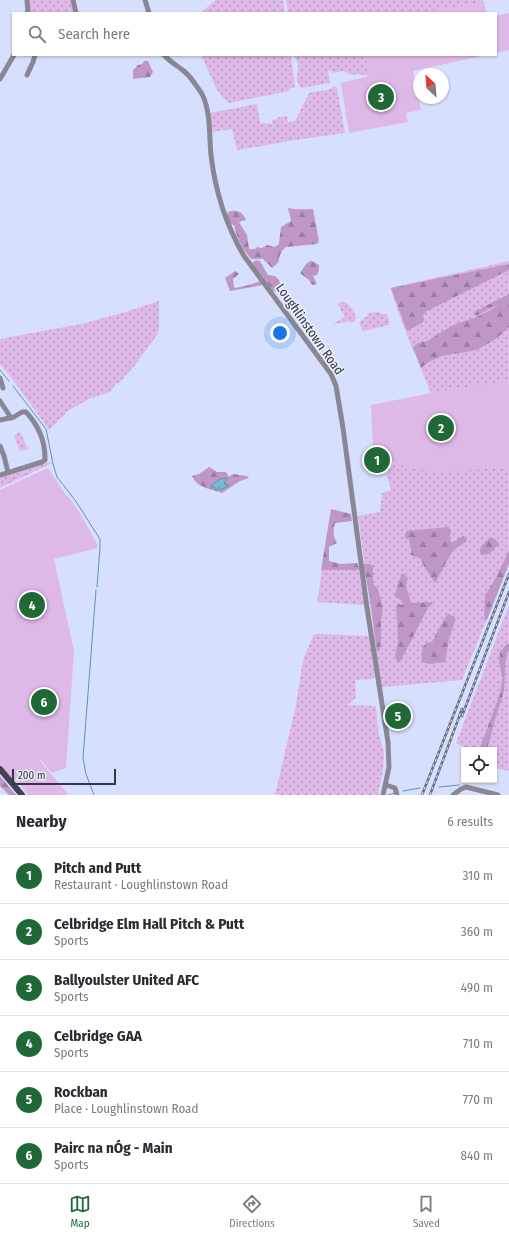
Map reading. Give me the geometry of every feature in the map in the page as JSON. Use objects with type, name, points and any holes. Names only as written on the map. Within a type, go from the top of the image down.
[{"type":"main road","points":[[0,769],[22,795]]},
{"type":"street","points":[[27,0],[28,12]]},
{"type":"street","points":[[73,0],[76,12]]},
{"type":"street","points":[[145,0],[149,12]]},
{"type":"street","points":[[0,79],[13,56]]},
{"type":"street","points":[[27,75],[35,56]]},
{"type":"street","name":"Loughlinstown Road","points":[[165,56],[187,74],[204,100],[208,120],[212,160],[221,204],[224,215],[236,241],[244,256],[331,374],[336,386],[367,608],[388,742],[389,767],[383,795]]},
{"type":"street","points":[[0,378],[4,387]]},
{"type":"street","points":[[0,402],[11,418]]},
{"type":"street","points":[[0,420],[11,418],[26,412],[41,434],[44,445],[45,460],[0,475]]},
{"type":"street","points":[[0,446],[8,472]]},
{"type":"street","points":[[386,785],[395,788],[397,795]]},
{"type":"street","points":[[453,795],[466,787],[498,795]]},
{"type":"shaded area","points":[[29,0],[72,0],[75,12],[30,12]]},
{"type":"shaded area","points":[[216,0],[283,0],[285,12],[201,12]]},
{"type":"shaded area","points":[[286,0],[480,0],[484,2],[427,12],[288,12]]},
{"type":"shaded area","points":[[484,2],[486,12],[427,12]]},
{"type":"shaded area","points":[[509,13],[509,50],[497,53],[497,16]]},
{"type":"shaded area","points":[[201,56],[291,56],[295,88],[290,88],[289,91],[228,103],[217,90]]},
{"type":"shaded area","points":[[366,56],[370,76],[358,74],[350,75],[344,71],[332,73],[331,70],[328,71],[330,83],[301,88],[297,81],[298,64],[294,57]]},
{"type":"shaded area","points":[[366,56],[481,56],[427,68],[413,68],[413,104],[420,104],[421,110],[406,113],[408,122],[349,133],[341,83],[370,76]]},
{"type":"shaded area","points":[[335,86],[337,88],[345,133],[238,150],[232,129],[211,132],[210,113],[257,104],[260,123],[273,124],[272,120],[278,119],[278,117],[287,116],[288,122],[274,124],[284,123],[295,121],[311,92],[328,90]]},
{"type":"shaded area","points":[[509,261],[509,381],[431,393],[406,333],[390,288]]},
{"type":"shaded area","points":[[159,301],[159,330],[136,364],[110,392],[89,399],[68,411],[49,430],[0,364],[0,339],[81,324]]},
{"type":"shaded area","points":[[343,302],[348,304],[351,308],[356,317],[355,321],[350,323],[348,321],[333,324],[345,317],[337,303]]},
{"type":"shaded area","points":[[379,312],[387,315],[389,325],[363,331],[359,323],[369,313]]},
{"type":"shaded area","points":[[509,380],[509,467],[450,471],[420,470],[395,463],[373,450],[371,405]]},
{"type":"shaded area","points":[[20,432],[28,449],[20,451],[14,436]]},
{"type":"shaded area","points":[[53,462],[52,463],[0,488],[0,476]]},
{"type":"shaded area","points":[[395,463],[417,469],[442,471],[509,467],[509,565],[462,680],[381,687],[358,516],[380,512],[382,493],[391,490],[386,475]]},
{"type":"shaded area","points":[[48,468],[81,515],[98,548],[54,559],[74,651],[66,768],[52,773],[41,760],[40,761],[68,794],[67,795],[28,795],[17,781],[27,772],[15,782],[0,764],[0,490]]},
{"type":"shaded area","points":[[322,570],[360,570],[365,605],[317,602]]},
{"type":"shaded area","points":[[509,605],[509,644],[502,647],[500,665],[501,688],[493,715],[480,747],[464,747],[456,743]]},
{"type":"shaded area","points":[[316,634],[369,636],[375,677],[372,679],[355,680],[356,697],[348,705],[376,706],[378,730],[384,753],[383,770],[378,795],[275,795],[296,705],[303,660],[313,636]]},
{"type":"shaded area","points":[[509,651],[509,771],[497,769],[497,747],[487,747],[504,695],[505,659]]},
{"type":"green space","points":[[144,61],[148,61],[153,72],[150,77],[133,79],[133,70]]},
{"type":"green space","points":[[288,208],[313,209],[319,241],[317,244],[286,247],[281,252],[278,262],[272,268],[263,259],[251,259],[240,243],[234,225],[230,224],[227,215],[228,212],[236,211],[243,215],[246,220],[239,222],[247,235],[249,249],[255,249],[257,247],[262,248],[267,245],[275,247],[279,244],[281,227],[291,221]]},
{"type":"green space","points":[[256,260],[260,261],[268,275],[275,276],[279,280],[282,288],[279,291],[273,291],[252,263]]},
{"type":"green space","points":[[310,261],[319,265],[317,275],[313,276],[317,284],[313,285],[300,273]]},
{"type":"green space","points":[[509,264],[509,270],[427,311],[423,315],[424,320],[422,323],[407,331],[391,288]]},
{"type":"green space","points":[[235,271],[239,274],[233,279],[235,288],[260,281],[263,285],[230,291],[225,278]]},
{"type":"green space","points":[[509,294],[509,328],[489,343],[476,350],[434,359],[421,368],[413,347],[418,343],[427,341],[453,325],[474,318],[491,310],[499,304],[476,316],[474,312]]},
{"type":"green space","points":[[209,467],[217,472],[226,472],[229,477],[233,474],[247,476],[249,478],[240,481],[222,493],[201,486],[192,476],[199,474]]},
{"type":"green space","points":[[331,509],[351,514],[352,521],[335,523],[334,533],[337,543],[329,547],[329,561],[341,564],[357,563],[360,570],[321,570]]},
{"type":"green space","points":[[449,527],[451,532],[449,538],[452,543],[464,535],[467,540],[453,550],[435,583],[420,558],[411,555],[409,539],[404,538],[407,531]]},
{"type":"green space","points":[[490,537],[499,544],[489,554],[480,554],[481,547]]},
{"type":"green space","points":[[509,550],[509,563],[487,620],[485,620],[485,595],[497,576]]},
{"type":"green space","points":[[363,564],[373,566],[373,584],[378,589],[383,607],[381,620],[381,643],[380,649],[377,652],[370,598]]},
{"type":"green space","points":[[402,573],[408,578],[406,585],[412,603],[432,602],[433,604],[429,606],[400,662],[397,662],[395,657],[398,641],[396,606],[398,603],[401,605],[403,604],[403,601],[395,596]]},
{"type":"green space","points":[[448,614],[456,618],[449,639],[445,662],[429,664],[422,662],[422,649],[428,642],[432,642]]},
{"type":"green space","points":[[509,644],[503,697],[487,747],[480,747],[500,694],[502,677],[499,662],[502,648]]},
{"type":"green space","points":[[0,776],[16,795],[9,795],[0,786]]},
{"type":"water","points":[[227,478],[224,484],[229,486],[220,490],[219,487],[216,491],[214,487],[212,488],[211,486],[220,479]]},
{"type":"waterway","points":[[0,370],[9,381]]},
{"type":"waterway","points":[[13,386],[46,429],[57,477],[75,500],[100,539],[97,587]]},
{"type":"waterway","points":[[94,795],[86,774],[83,758],[96,590]]},
{"type":"waterway","points":[[439,787],[459,785]]},
{"type":"waterway","points":[[403,791],[420,788]]},
{"type":"waterway","points":[[388,795],[394,793]]},
{"type":"railway","points":[[422,795],[509,574]]},
{"type":"railway","points":[[462,716],[509,592]]},
{"type":"railway","points":[[430,795],[462,709]]},
{"type":"place","name":"Ballyoulster United AFC","points":[[381,97]]},
{"type":"place","name":"Celbridge Elm Hall Pitch & Putt","points":[[441,428]]},
{"type":"place","name":"Pitch and Putt","points":[[377,460]]},
{"type":"place","name":"Celbridge GAA","points":[[32,605]]},
{"type":"place","name":"Pairc na nÓg - Main","points":[[44,702]]},
{"type":"place","name":"Rockban","points":[[398,716]]}]
